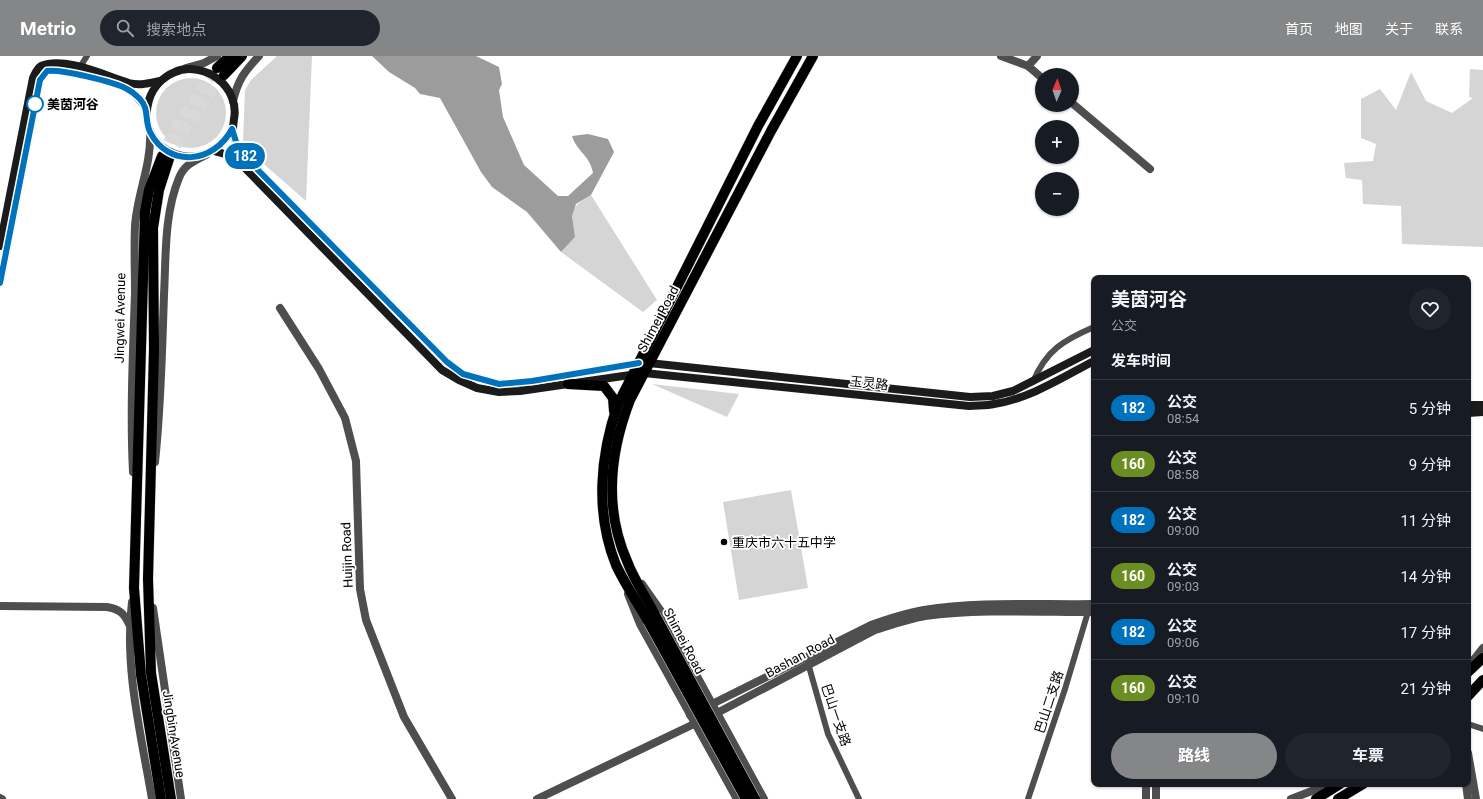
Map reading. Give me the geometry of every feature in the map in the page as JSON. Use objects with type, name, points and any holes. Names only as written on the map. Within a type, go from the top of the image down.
[{"type":"main road","points":[[230,56],[221,72],[242,56]]},
{"type":"main road","name":"Shimei Road","points":[[746,799],[652,618],[627,562],[616,531],[612,503],[614,461],[617,438],[623,418],[644,374],[644,363],[758,126],[796,56]]},
{"type":"main road","name":"Shimei Road","points":[[755,799],[652,618],[617,565],[606,535],[602,483],[603,461],[613,418],[633,374],[644,363],[770,131],[813,56]]},
{"type":"main road","points":[[0,246],[36,71],[42,66],[60,63],[80,67],[130,83],[144,84],[160,81],[178,71],[192,69],[199,70],[218,78],[227,88],[233,101],[235,118],[232,129],[227,138],[210,153],[193,157],[180,156],[167,151],[157,142],[150,131],[147,120],[146,108],[151,94],[160,81]]},
{"type":"main road","points":[[0,283],[40,80],[44,73],[47,71],[60,70],[127,88],[146,108]]},
{"type":"main road","name":"玉灵路","points":[[232,129],[238,148],[248,160],[447,362],[463,374],[480,380],[506,384],[554,378],[644,363],[766,375],[994,404],[1014,399],[1055,381],[1091,363]]},
{"type":"main road","name":"玉灵路","points":[[210,153],[232,156],[442,370],[477,388],[499,392],[568,384],[633,374],[644,374],[970,401],[1013,391],[1091,352]]},
{"type":"main road","name":"Jingwei Avenue","points":[[141,675],[134,588],[135,507],[145,212],[149,190],[166,158],[153,228],[154,349],[148,579],[151,673]]},
{"type":"main road","points":[[568,384],[604,386],[613,398],[613,418]]},
{"type":"main road","points":[[1471,405],[1483,405]]},
{"type":"main road","points":[[1471,413],[1483,412]]},
{"type":"main road","points":[[1471,669],[1483,658]]},
{"type":"main road","name":"Jingbin Avenue","points":[[151,673],[170,799]]},
{"type":"main road","name":"Jingbin Avenue","points":[[141,675],[161,799]]},
{"type":"main road","points":[[1471,694],[1483,680]]},
{"type":"main road","points":[[1314,791],[1329,787]]},
{"type":"main road","points":[[1338,799],[1359,787]]},
{"type":"street","points":[[80,67],[87,56]]},
{"type":"street","points":[[178,71],[204,63],[217,56]]},
{"type":"street","points":[[233,101],[237,86],[243,74],[259,56]]},
{"type":"street","points":[[1001,56],[1028,66],[1035,72]]},
{"type":"street","points":[[1028,66],[1037,56]]},
{"type":"street","points":[[1079,109],[1150,169]]},
{"type":"street","name":"Jingwei Avenue","points":[[135,507],[131,421],[135,228],[137,207],[149,160],[151,147],[150,131]]},
{"type":"street","name":"Jingwei Avenue","points":[[150,508],[160,419],[166,248],[170,211],[174,191],[184,168],[210,153]]},
{"type":"street","name":"Huijin Road","points":[[280,308],[319,369],[345,418],[356,461],[360,589],[366,620],[404,717],[452,799]]},
{"type":"street","points":[[1033,382],[1038,369],[1055,348],[1072,337],[1091,328]]},
{"type":"street","points":[[627,562],[663,614],[764,799]]},
{"type":"street","points":[[617,565],[640,624],[737,799]]},
{"type":"street","points":[[148,579],[182,799]]},
{"type":"street","points":[[134,588],[129,626],[132,676],[152,799]]},
{"type":"street","name":"Bashan Road","points":[[537,799],[718,713],[871,624],[923,610],[951,607],[1091,604]]},
{"type":"street","points":[[0,606],[114,608],[123,613],[129,626]]},
{"type":"street","name":"Bashan Road","points":[[690,715],[875,630],[900,622],[924,616],[952,614],[1091,612]]},
{"type":"street","name":"巴山二支路","points":[[1028,799],[1091,612]]},
{"type":"street","points":[[1471,663],[1483,648]]},
{"type":"street","name":"巴山一支路","points":[[808,661],[828,734],[859,799]]},
{"type":"street","points":[[1471,694],[1483,684]]},
{"type":"street","points":[[1471,725],[1483,729]]},
{"type":"street","points":[[1471,770],[1476,799]]},
{"type":"street","points":[[1146,787],[1146,799]]},
{"type":"street","points":[[1156,787],[1156,799]]},
{"type":"street","points":[[1346,799],[1360,787]]},
{"type":"street","points":[[1466,787],[1468,799]]},
{"type":"street","points":[[1291,799],[1314,791]]},
{"type":"shaded area","points":[[277,56],[312,56],[306,201],[250,152],[243,140],[245,90],[251,80]]},
{"type":"shaded area","points":[[372,56],[476,56],[499,67],[502,84],[499,90],[503,117],[524,165],[558,196],[568,196],[593,173],[589,162],[577,146],[572,136],[588,134],[608,139],[614,152],[591,195],[576,204],[572,216],[575,237],[561,252],[527,212],[492,187],[481,172],[440,98],[420,94],[415,88],[389,72]]},
{"type":"shaded area","points":[[1470,69],[1483,70],[1483,247],[1402,244],[1401,206],[1363,204],[1362,180],[1346,178],[1344,163],[1373,161],[1376,144],[1361,138],[1361,99],[1380,89],[1396,110],[1411,72],[1426,101],[1452,113],[1473,98],[1469,97]]},
{"type":"shaded area","points":[[191,78],[204,81],[216,88],[223,100],[226,113],[223,126],[216,138],[204,145],[191,148],[178,145],[166,138],[159,126],[156,113],[159,100],[166,88],[178,81]]},
{"type":"shaded area","points":[[591,195],[657,300],[643,312],[561,252],[575,237],[572,216],[575,208],[578,204]]},
{"type":"shaded area","points":[[652,384],[739,394],[727,417]]},
{"type":"shaded area","points":[[791,490],[808,588],[739,600],[723,502]]},
{"type":"tunnel","points":[[162,156],[176,125],[217,68]]},
{"type":"tunnel","points":[[169,159],[181,137],[224,75]]},
{"type":"bus line","name":"182","points":[[0,283],[40,80],[47,71],[60,70],[127,88],[146,108],[150,131],[157,142],[167,151],[180,156],[193,157],[206,155],[214,151],[227,138],[232,129],[238,148],[248,160],[447,362],[463,374],[480,380],[499,384],[521,383],[639,363]]},
{"type":"place","name":"美茵河谷","points":[[35,104]]},
{"type":"place","name":"重庆市六十五中学","points":[[724,542]]}]
